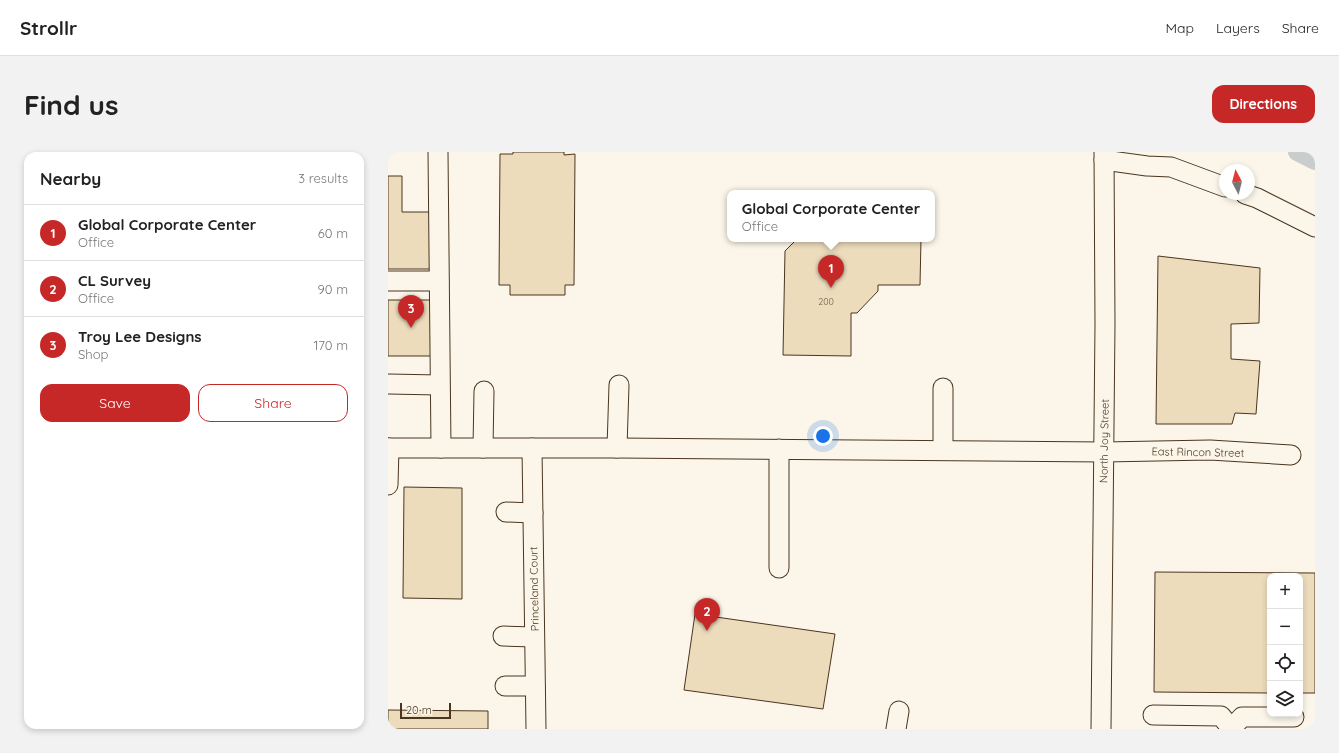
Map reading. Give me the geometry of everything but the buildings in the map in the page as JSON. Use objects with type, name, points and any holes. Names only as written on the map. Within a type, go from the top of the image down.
[{"type":"street","points":[[438,152],[439,385],[441,448]]},
{"type":"street","points":[[1104,156],[1147,166],[1171,167],[1219,185]]},
{"type":"street","name":"North Joy Street","points":[[1101,729],[1104,452],[1104,156]]},
{"type":"street","points":[[1255,197],[1315,227]]},
{"type":"street","points":[[388,281],[439,281]]},
{"type":"street","points":[[388,384],[439,385]]},
{"type":"street","points":[[617,448],[619,385]]},
{"type":"street","points":[[943,388],[943,450]]},
{"type":"street","points":[[483,448],[484,391]]},
{"type":"street","points":[[388,448],[388,485]]},
{"type":"street","name":"East Rincon Street","points":[[388,448],[617,448],[1104,452],[1210,450],[1291,455]]},
{"type":"street","name":"Princeland Court","points":[[532,448],[536,729]]},
{"type":"street","points":[[779,449],[779,568]]},
{"type":"street","points":[[506,512],[533,513]]},
{"type":"street","points":[[503,636],[534,637]]},
{"type":"street","points":[[505,686],[535,686]]},
{"type":"street","points":[[1153,715],[1221,716],[1231,729],[1242,717],[1267,717]]},
{"type":"waterway","points":[[1297,152],[1315,161]]},
{"type":"place","name":"Global Corporate Center","points":[[831,288]]},
{"type":"place","name":"Troy Lee Designs","points":[[411,328]]},
{"type":"place","name":"CL Survey","points":[[707,631]]}]
